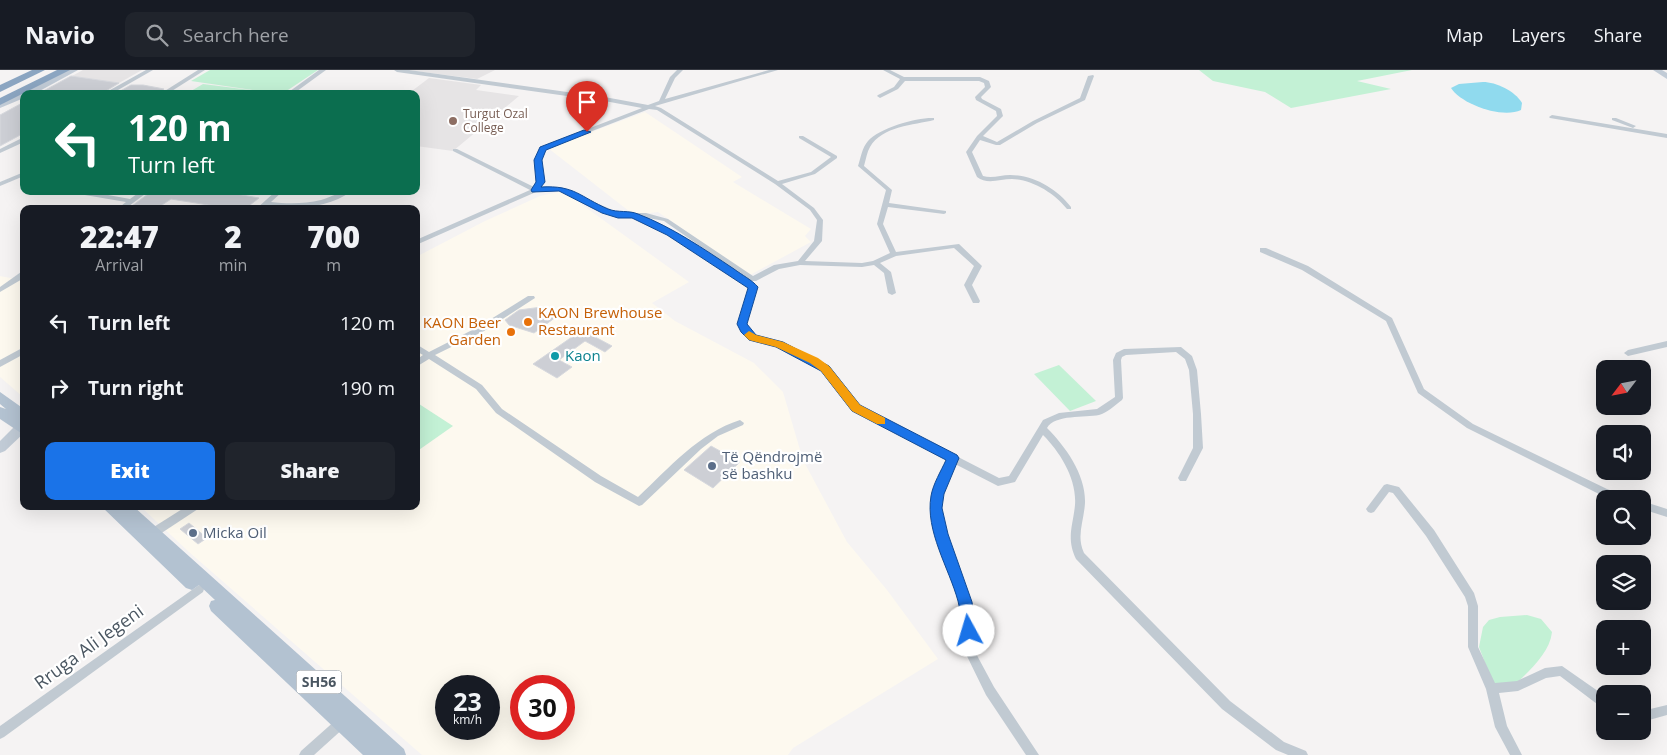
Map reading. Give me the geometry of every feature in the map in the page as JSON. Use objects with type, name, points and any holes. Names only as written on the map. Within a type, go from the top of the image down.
[{"type":"highway","points":[[0,87],[40,70]]},
{"type":"highway","points":[[0,93],[48,70]]},
{"type":"highway","points":[[0,98],[58,70]]},
{"type":"highway","points":[[24,90],[65,70]]},
{"type":"highway","points":[[0,102],[20,92]]},
{"type":"main road","points":[[0,87],[32,70]]},
{"type":"main road","points":[[33,90],[74,70]]},
{"type":"main road","points":[[1657,70],[1667,77]]},
{"type":"main road","points":[[0,106],[20,96]]},
{"type":"main road","points":[[0,397],[20,421]]},
{"type":"main road","points":[[0,412],[20,423]]},
{"type":"main road","points":[[0,448],[20,428]]},
{"type":"main road","name":"SH56","points":[[112,510],[377,755]]},
{"type":"main road","name":"SH56","points":[[127,510],[397,755]]},
{"type":"street","points":[[113,90],[150,70]]},
{"type":"street","points":[[170,90],[202,70]]},
{"type":"street","points":[[295,90],[323,70]]},
{"type":"street","points":[[397,70],[659,109],[802,199],[820,220],[818,242],[800,263]]},
{"type":"street","points":[[661,102],[673,77],[680,70]]},
{"type":"street","points":[[535,190],[540,182],[538,160],[543,148],[661,102],[775,70]]},
{"type":"street","points":[[886,70],[903,79],[980,79],[987,82],[988,87],[978,97],[978,100],[999,110],[1000,116],[979,137],[969,152],[980,177],[987,179],[1014,177],[1033,182],[1063,199],[1069,208]]},
{"type":"street","points":[[979,137],[998,144],[1035,122],[1074,105],[1083,99],[1090,76]]},
{"type":"street","points":[[880,96],[896,88],[903,79]]},
{"type":"street","points":[[1552,117],[1667,135]]},
{"type":"street","points":[[894,254],[880,224],[889,190],[860,166],[868,146],[878,135],[893,128],[932,119]]},
{"type":"street","points":[[1614,120],[1667,135]]},
{"type":"street","points":[[777,183],[813,173],[835,157],[801,137]]},
{"type":"street","points":[[0,152],[20,141]]},
{"type":"street","points":[[455,150],[535,190]]},
{"type":"street","points":[[0,184],[20,176]]},
{"type":"street","points":[[14,179],[20,181]]},
{"type":"street","points":[[420,241],[535,190],[559,188],[569,191],[605,211],[618,215],[646,215],[666,220],[754,279],[777,267],[800,263],[836,265],[875,263],[894,254],[956,246],[978,266],[968,285],[976,301]]},
{"type":"street","points":[[97,195],[132,201]]},
{"type":"street","points":[[126,205],[140,195]]},
{"type":"street","points":[[263,205],[275,195]]},
{"type":"street","points":[[290,205],[313,203],[333,199],[340,195]]},
{"type":"street","points":[[886,205],[944,212]]},
{"type":"street","points":[[634,215],[670,233],[753,287],[742,324],[753,338],[779,344],[814,361],[825,368],[856,408],[998,482],[1012,479],[1046,422],[1059,416],[1099,412],[1119,398],[1117,360],[1119,355],[1124,352],[1178,349],[1189,358],[1193,370],[1198,448],[1183,478]]},
{"type":"street","points":[[1263,250],[1305,268],[1389,320],[1421,391],[1470,426],[1600,490]]},
{"type":"street","points":[[875,263],[887,272],[892,293]]},
{"type":"street","points":[[0,290],[20,277]]},
{"type":"street","points":[[420,362],[481,329],[530,298]]},
{"type":"street","points":[[1628,353],[1667,344]]},
{"type":"street","points":[[420,350],[479,387],[499,412],[598,479],[639,502],[715,434],[740,423]]},
{"type":"street","points":[[0,364],[20,352]]},
{"type":"street","points":[[1043,429],[1061,450],[1076,484],[1080,501],[1074,544],[1080,556],[1226,705],[1280,746],[1302,755]]},
{"type":"street","points":[[953,458],[937,494],[936,508],[941,534],[966,602],[968,648],[990,691],[1033,755]]},
{"type":"street","points":[[1371,509],[1390,487],[1396,490],[1430,533],[1470,596],[1473,606],[1473,647],[1492,690],[1501,727],[1516,755]]},
{"type":"street","points":[[1651,508],[1667,513]]},
{"type":"street","points":[[153,534],[189,510]]},
{"type":"street","name":"Rruga Ali Jegeni","points":[[0,732],[199,589]]},
{"type":"street","points":[[1492,690],[1518,686],[1545,673],[1562,671],[1596,696]]},
{"type":"street","points":[[1651,715],[1667,710]]},
{"type":"street","points":[[305,755],[341,723]]},
{"type":"shaded area","points":[[83,70],[142,70],[119,83],[72,76]]},
{"type":"shaded area","points":[[407,70],[495,70],[477,79]]},
{"type":"shaded area","name":"Turgut Ozal College","points":[[429,78],[481,85],[476,90],[519,96],[453,151],[420,147],[420,90],[413,90]]},
{"type":"shaded area","points":[[645,112],[742,177],[733,182],[811,229],[805,236],[811,242],[750,275],[658,212],[634,215],[548,148]]},
{"type":"shaded area","points":[[563,191],[689,282],[652,303],[675,321],[754,363],[783,392],[803,460],[847,542],[887,590],[938,659],[793,748],[788,755],[422,755],[189,552],[144,510],[420,510],[420,255],[485,221],[540,196]]},
{"type":"shaded area","points":[[0,276],[16,279],[20,276],[20,394],[0,377]]},
{"type":"green space","points":[[210,70],[318,70],[288,90],[252,90],[191,81]]},
{"type":"green space","points":[[1199,70],[1412,70],[1357,81],[1391,89],[1291,108],[1265,92],[1213,81]]},
{"type":"green space","points":[[203,84],[251,90],[193,90]]},
{"type":"green space","points":[[1059,365],[1096,401],[1070,411],[1034,374]]},
{"type":"green space","points":[[420,405],[453,426],[420,449]]},
{"type":"green space","points":[[1527,615],[1541,619],[1552,632],[1548,646],[1539,660],[1517,683],[1493,684],[1479,647],[1483,627],[1489,620],[1500,617]]},
{"type":"water","points":[[1483,82],[1499,85],[1510,91],[1522,103],[1521,110],[1503,113],[1483,108],[1463,99],[1451,88],[1459,84]]},
{"type":"building","points":[[71,76],[119,83],[108,90],[45,90]]},
{"type":"building","points":[[131,85],[164,89],[163,90],[122,90]]},
{"type":"building","points":[[20,104],[20,135],[0,146],[0,115]]},
{"type":"building","points":[[147,195],[242,195],[259,198],[250,205],[208,205],[171,199],[162,205],[133,205]]},
{"type":"building","name":"KAON Brewhouse Restaurant","points":[[542,307],[538,312],[556,317],[534,333],[509,325],[505,320],[519,310]]},
{"type":"building","name":"Kaon","points":[[582,330],[612,346],[605,352],[585,341],[559,360],[572,367],[557,378],[533,364]]},
{"type":"building","name":"Të Qëndrojmë së bashku","points":[[711,446],[740,462],[713,488],[684,470]]},
{"type":"building","name":"Micka Oil","points":[[189,523],[207,538],[198,544],[180,529]]},
{"type":"slow traffic","points":[[749,335],[768,343],[779,344],[825,368],[856,408],[881,421]]},
{"type":"place","name":"Turgut Ozal College","points":[[453,121]]},
{"type":"place","name":"KAON Brewhouse Restaurant","points":[[528,322]]},
{"type":"place","name":"KAON Beer Garden","points":[[511,332]]},
{"type":"place","name":"Kaon","points":[[555,356]]},
{"type":"place","name":"Të Qëndrojmë së bashku","points":[[712,466]]},
{"type":"place","name":"Micka Oil","points":[[193,533]]},
{"type":"route","points":[[587,132],[543,148],[538,160],[540,182],[535,190],[559,188],[569,191],[605,211],[618,215],[634,215],[670,233],[716,262],[753,287],[742,324],[753,338],[779,344],[814,361],[825,368],[856,408],[953,458],[937,494],[936,508],[941,534],[966,602],[969,631]]}]
